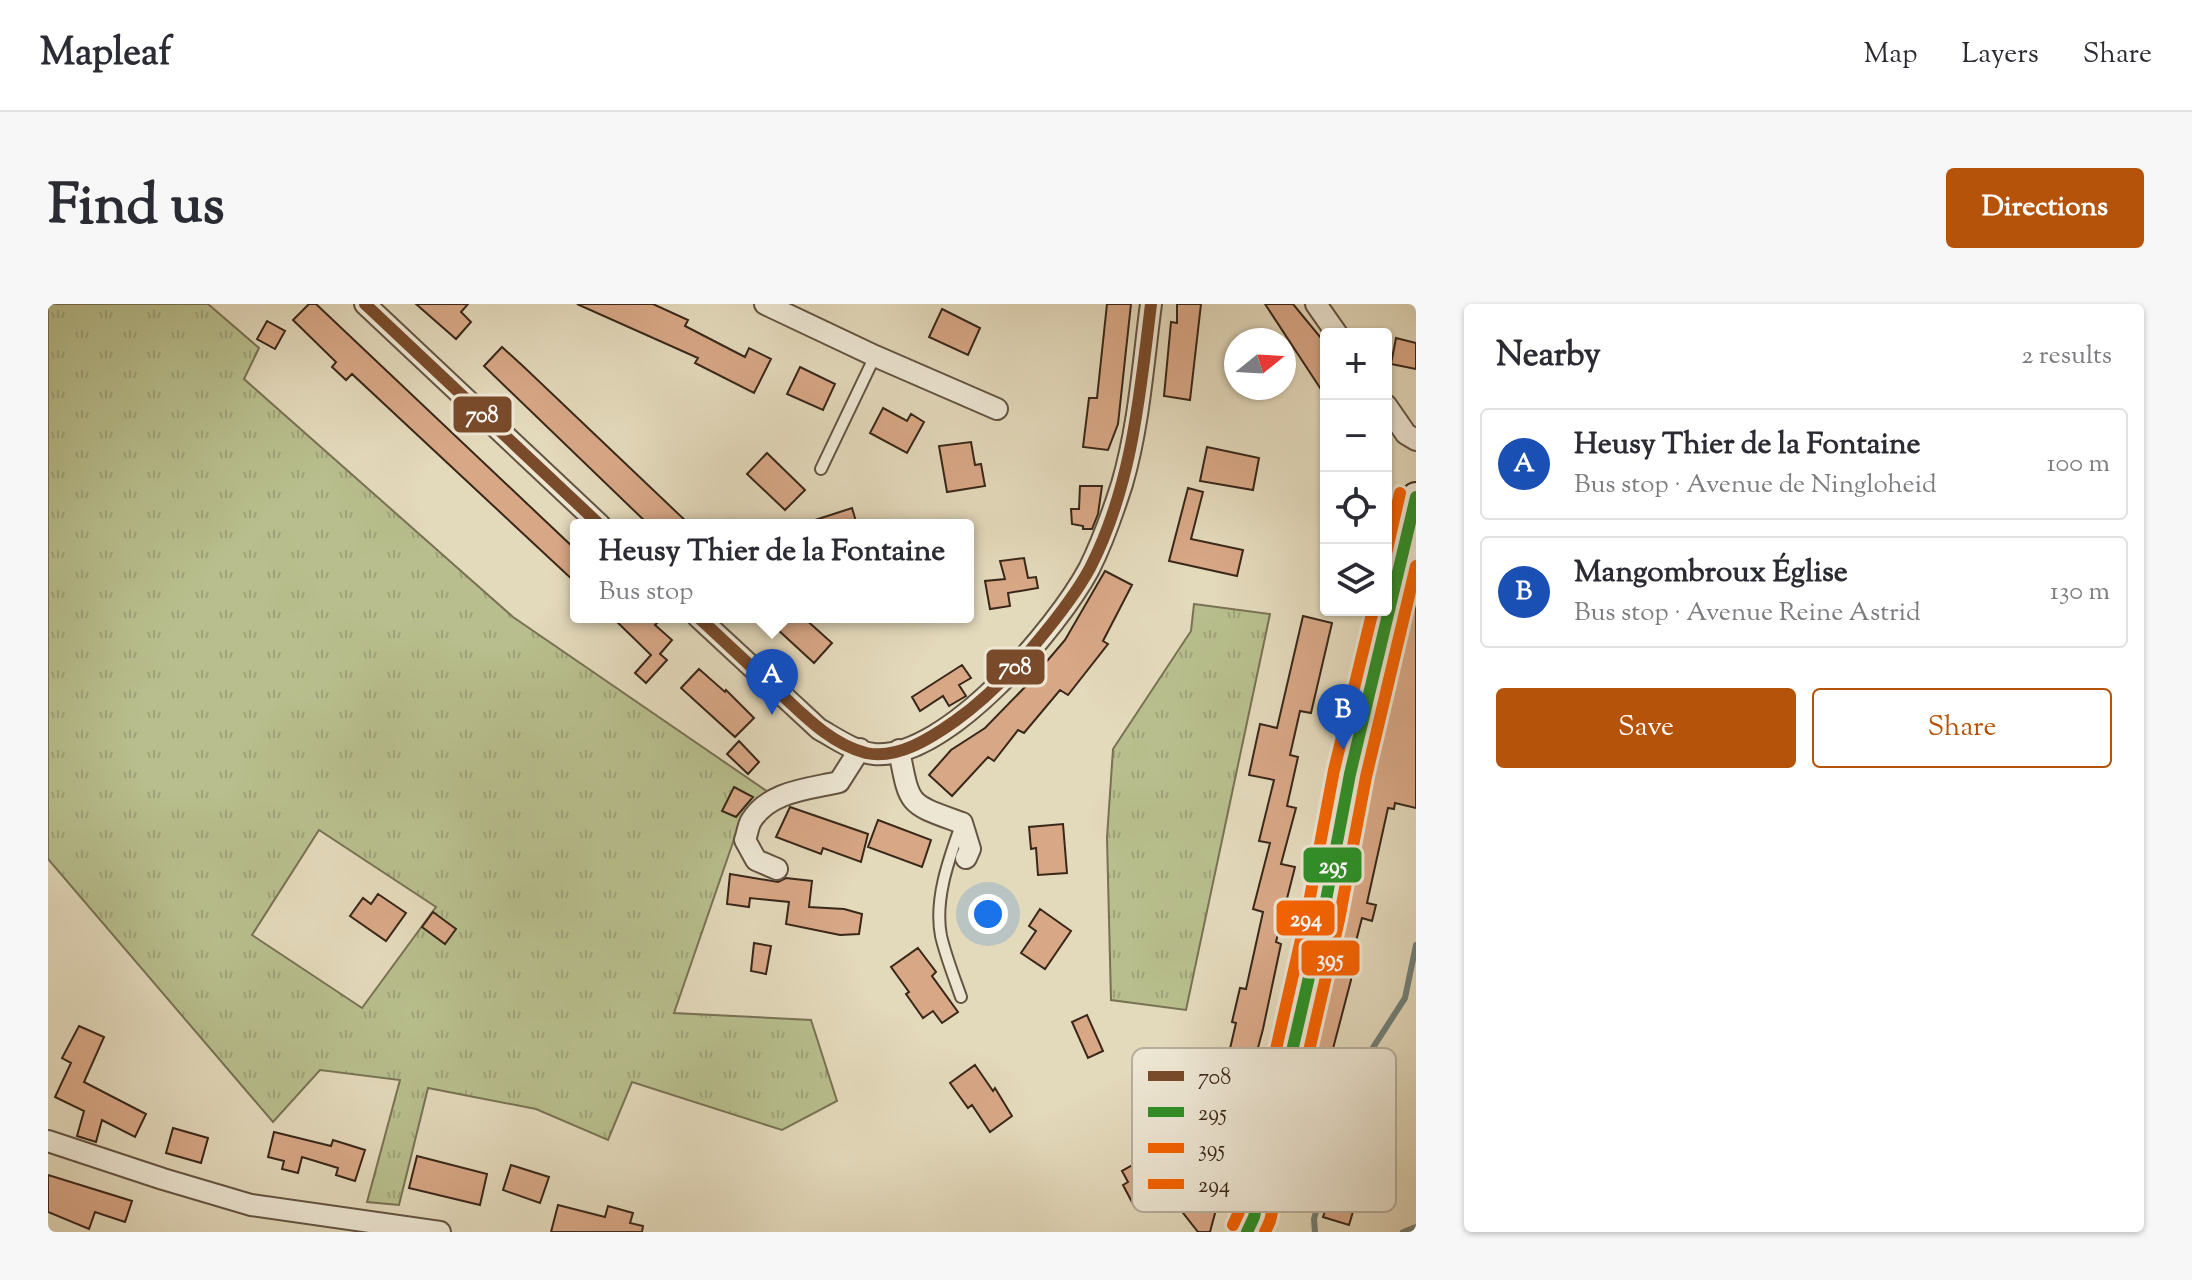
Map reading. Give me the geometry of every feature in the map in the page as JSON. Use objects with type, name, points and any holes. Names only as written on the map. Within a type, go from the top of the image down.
[{"type":"main road","points":[[1294,1048],[1350,774],[1415,505]]},
{"type":"main road","points":[[1247,1232],[1255,1212]]},
{"type":"street","points":[[365,304],[594,519]]},
{"type":"street","points":[[765,304],[997,409]]},
{"type":"street","points":[[704,623],[819,729],[841,742],[874,754],[899,750],[920,744],[955,722],[989,694],[1043,636],[1089,569],[1122,485],[1134,433],[1151,304]]},
{"type":"street","points":[[1316,304],[1333,328]]},
{"type":"street","points":[[1392,414],[1406,434],[1416,440]]},
{"type":"street","points":[[777,869],[756,860],[745,840],[751,821],[786,793],[839,782],[860,749]]},
{"type":"street","points":[[899,750],[907,794],[921,808],[962,823],[970,849],[966,858]]},
{"type":"street","points":[[48,1141],[251,1205],[440,1232]]},
{"type":"lane","points":[[821,469],[875,356]]},
{"type":"lane","points":[[961,997],[941,935],[940,912],[946,868],[962,823]]},
{"type":"green space","points":[[48,304],[208,304],[259,348],[244,379],[513,617],[771,794],[739,825],[674,1013],[811,1020],[837,1101],[782,1130],[632,1082],[608,1140],[536,1109],[428,1088],[399,1205],[367,1202],[400,1080],[320,1070],[273,1122],[48,859]],"holes":[[[319,830],[436,907],[362,1008],[252,935]]]},
{"type":"green space","points":[[1194,604],[1270,614],[1186,1010],[1111,1000],[1107,838],[1113,749],[1191,631]]},
{"type":"building","points":[[309,304],[316,304],[570,544],[570,577],[352,374],[346,380],[332,367],[336,362],[293,320]]},
{"type":"building","points":[[416,304],[468,304],[461,312],[471,322],[456,339]]},
{"type":"building","points":[[577,304],[653,304],[688,320],[685,326],[745,357],[749,348],[771,359],[754,393],[695,363],[698,358]]},
{"type":"building","points":[[1107,304],[1131,304],[1118,424],[1108,450],[1083,447],[1089,398],[1097,398]]},
{"type":"building","points":[[1177,304],[1201,304],[1190,400],[1164,396],[1171,322],[1177,323]]},
{"type":"building","points":[[1265,304],[1293,304],[1320,337],[1320,388],[1296,351],[1296,328],[1281,328]]},
{"type":"building","points":[[942,309],[980,328],[968,355],[929,337]]},
{"type":"building","points":[[267,321],[285,331],[275,349],[257,339]]},
{"type":"building","points":[[1396,338],[1416,343],[1416,369],[1392,364]]},
{"type":"building","points":[[502,347],[684,519],[643,519],[484,366]]},
{"type":"building","points":[[800,367],[835,384],[823,410],[787,394]]},
{"type":"building","points":[[883,408],[907,421],[911,414],[924,422],[907,453],[870,433]]},
{"type":"building","points":[[971,442],[975,465],[981,464],[985,486],[947,492],[939,446]]},
{"type":"building","points":[[1207,447],[1259,458],[1253,490],[1200,481]]},
{"type":"building","points":[[767,453],[805,490],[785,510],[747,474]]},
{"type":"building","points":[[1080,486],[1102,486],[1098,514],[1092,529],[1072,524],[1071,509],[1079,509]]},
{"type":"building","points":[[1188,488],[1203,492],[1191,539],[1243,550],[1237,576],[1169,561]]},
{"type":"building","points":[[852,508],[855,519],[818,519]]},
{"type":"building","points":[[1024,558],[1028,578],[1036,577],[1038,588],[1008,593],[1010,606],[990,609],[985,581],[1005,579],[1000,561]]},
{"type":"building","points":[[1105,571],[1132,585],[1103,641],[1108,644],[1068,695],[1060,690],[1024,733],[1018,730],[994,761],[988,757],[952,796],[929,775],[951,750],[985,728],[1025,687],[1065,640]]},
{"type":"building","points":[[1410,601],[1416,602],[1416,808],[1395,803],[1394,809],[1388,808],[1367,903],[1376,905],[1372,921],[1362,918],[1354,949],[1351,980],[1333,1048],[1310,1048]]},
{"type":"building","points":[[1303,616],[1332,623],[1311,713],[1300,711],[1290,755],[1298,757],[1287,806],[1296,808],[1281,864],[1295,867],[1276,942],[1281,944],[1263,1029],[1258,1048],[1230,1048],[1240,988],[1246,989],[1263,912],[1253,909],[1270,843],[1259,841],[1274,780],[1249,775],[1260,724],[1277,728]]},
{"type":"building","points":[[618,623],[657,623],[655,625],[672,640],[660,654],[667,660],[646,683],[635,673],[651,655]]},
{"type":"building","points":[[771,623],[810,623],[832,643],[814,663]]},
{"type":"building","points":[[962,665],[971,678],[959,685],[966,696],[949,706],[943,696],[920,711],[912,697]]},
{"type":"building","points":[[699,669],[754,718],[735,737],[681,688]]},
{"type":"building","points":[[739,741],[759,762],[748,774],[727,754]]},
{"type":"building","points":[[734,787],[753,797],[736,817],[722,811]]},
{"type":"building","points":[[790,807],[868,834],[861,862],[823,848],[821,854],[776,837]]},
{"type":"building","points":[[878,820],[931,840],[922,867],[868,847]]},
{"type":"building","points":[[1063,824],[1067,873],[1038,875],[1036,848],[1031,849],[1029,827]]},
{"type":"building","points":[[730,874],[778,882],[786,878],[812,881],[809,907],[844,909],[862,914],[859,934],[840,935],[786,924],[789,902],[750,898],[749,907],[727,904]]},
{"type":"building","points":[[378,894],[406,913],[386,941],[350,916],[363,898],[371,904]]},
{"type":"building","points":[[1040,909],[1071,931],[1045,969],[1021,953],[1036,931],[1029,926]]},
{"type":"building","points":[[433,912],[456,929],[445,944],[422,927]]},
{"type":"building","points":[[754,943],[771,946],[766,974],[751,971]]},
{"type":"building","points":[[918,948],[936,972],[932,976],[958,1012],[942,1023],[933,1011],[923,1018],[891,967]]},
{"type":"building","points":[[1087,1015],[1103,1051],[1088,1058],[1072,1022]]},
{"type":"building","points":[[79,1026],[104,1037],[84,1082],[146,1114],[135,1137],[102,1120],[96,1142],[77,1136],[84,1111],[55,1097],[71,1063],[62,1058]]},
{"type":"building","points":[[975,1065],[993,1091],[995,1088],[1012,1116],[990,1132],[972,1105],[968,1108],[950,1083]]},
{"type":"building","points":[[173,1128],[208,1138],[201,1163],[166,1153]]},
{"type":"building","points":[[274,1132],[331,1146],[333,1140],[365,1150],[355,1181],[336,1175],[338,1168],[302,1157],[298,1173],[282,1169],[284,1161],[268,1157]]},
{"type":"building","points":[[417,1156],[487,1174],[480,1205],[409,1188]]},
{"type":"building","points":[[511,1165],[549,1177],[540,1203],[503,1190]]},
{"type":"building","points":[[1132,1165],[1132,1202],[1123,1185],[1128,1182],[1122,1171]]},
{"type":"building","points":[[48,1175],[132,1201],[125,1222],[95,1212],[89,1229],[48,1212]]},
{"type":"building","points":[[558,1205],[605,1217],[608,1206],[633,1213],[630,1223],[643,1226],[642,1232],[551,1232]]},
{"type":"building","points":[[1182,1212],[1215,1212],[1210,1232],[1198,1232]]},
{"type":"building","points":[[1325,1212],[1353,1212],[1349,1225],[1323,1217]]},
{"type":"waterway","points":[[1373,1048],[1405,998],[1416,945]]},
{"type":"waterway","points":[[1315,1232],[1316,1212]]},
{"type":"waterway","points":[[1403,1232],[1416,1227]]},
{"type":"transit line","name":"708","points":[[365,304],[594,519]]},
{"type":"transit line","name":"708","points":[[705,623],[814,724],[838,742],[866,753],[890,753],[913,746],[946,728],[978,703],[1018,663],[1066,606],[1090,568],[1116,505],[1125,472],[1138,405],[1151,304]]},
{"type":"transit line","name":"294","points":[[1388,544],[1400,493]]},
{"type":"transit line","name":"295","points":[[1293,1048],[1323,916],[1350,774],[1416,497]]},
{"type":"transit line","name":"395","points":[[1310,1048],[1339,920],[1366,777],[1416,566]]},
{"type":"transit line","name":"294","points":[[1276,1048],[1307,913],[1334,770],[1372,616]]},
{"type":"transit line","name":"294","points":[[1233,1225],[1239,1212]]},
{"type":"transit line","name":"295","points":[[1247,1232],[1255,1212]]},
{"type":"transit line","name":"395","points":[[1265,1232],[1272,1212]]},
{"type":"place","name":"Heusy Thier de la Fontaine","points":[[772,715]]},
{"type":"place","name":"Mangombroux Église","points":[[1343,750]]}]
